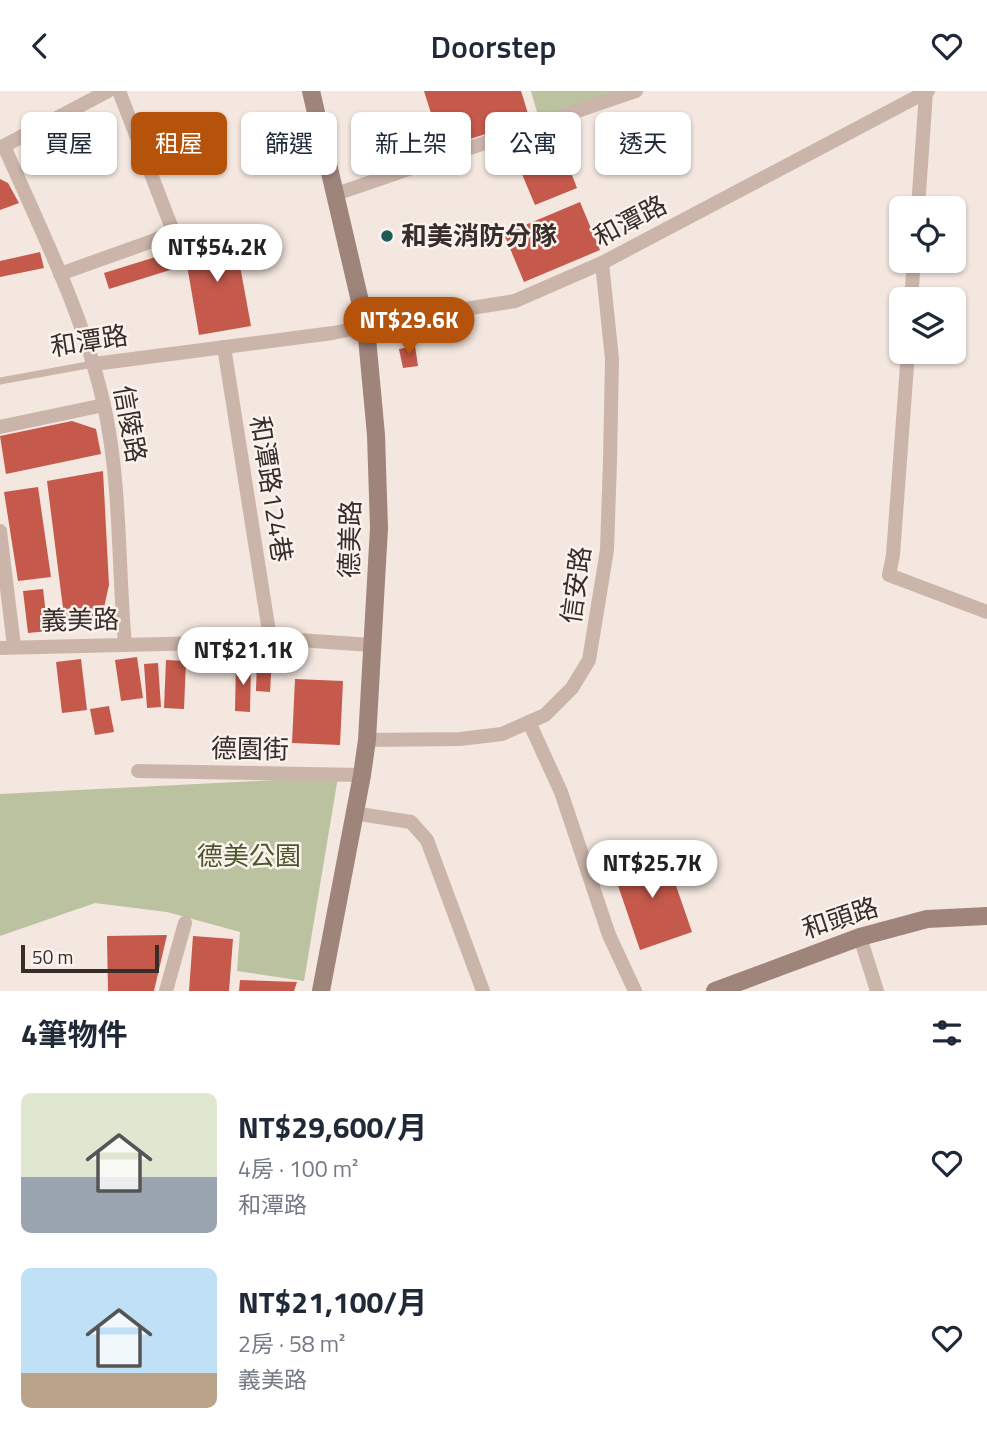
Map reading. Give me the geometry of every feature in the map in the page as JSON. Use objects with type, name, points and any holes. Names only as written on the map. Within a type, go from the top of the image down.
[{"type":"main road","name":"德美路","points":[[311,91],[366,327],[376,435],[379,529],[367,740],[321,991]]},
{"type":"main road","name":"和頭路","points":[[715,991],[860,937],[927,919],[987,916]]},
{"type":"street","points":[[2,147],[108,91]]},
{"type":"street","points":[[60,274],[173,231],[119,91]]},
{"type":"street","points":[[336,194],[636,91]]},
{"type":"street","points":[[919,196],[927,92]]},
{"type":"street","name":"和潭路","points":[[94,364],[366,327],[515,302],[602,263],[927,92]]},
{"type":"street","name":"信陵路","points":[[2,147],[60,274],[94,364],[104,405],[114,473],[125,644]]},
{"type":"street","name":"信安路","points":[[367,740],[460,739],[502,734],[545,715],[572,688],[589,660],[605,564],[612,359],[602,263]]},
{"type":"street","name":"和潭路124巷","points":[[224,347],[270,638]]},
{"type":"street","points":[[907,364],[893,555],[889,575],[987,612]]},
{"type":"street","points":[[0,427],[104,405]]},
{"type":"street","points":[[0,531],[7,647]]},
{"type":"street","name":"義美路","points":[[7,647],[204,643],[270,638],[372,645]]},
{"type":"street","points":[[529,722],[561,792],[609,935],[635,991]]},
{"type":"street","name":"德園街","points":[[138,772],[362,775]]},
{"type":"street","points":[[353,813],[411,822],[427,840],[483,991]]},
{"type":"street","points":[[166,991],[185,923]]},
{"type":"street","points":[[860,937],[877,991]]},
{"type":"lane","name":"和潭路","points":[[0,381],[94,364]]},
{"type":"green space","points":[[531,91],[625,91],[569,112],[537,112]]},
{"type":"green space","name":"德美公園","points":[[338,777],[304,981],[237,971],[240,932],[167,912],[95,903],[0,936],[0,794]]},
{"type":"building","points":[[424,91],[521,91],[528,112],[485,112],[485,134],[471,139],[471,112],[431,112]]},
{"type":"building","points":[[522,175],[572,175],[577,188],[535,205]]},
{"type":"building","points":[[0,179],[8,183],[19,203],[0,210]]},
{"type":"building","points":[[580,202],[600,250],[524,282],[504,234]]},
{"type":"building","points":[[234,233],[251,326],[199,335],[183,242]]},
{"type":"building","points":[[178,250],[183,266],[109,289],[104,273]]},
{"type":"building","points":[[40,252],[44,268],[0,277],[0,261]]},
{"type":"building","points":[[415,346],[418,366],[403,368],[399,349]]},
{"type":"building","points":[[72,421],[96,429],[101,454],[6,474],[0,436]]},
{"type":"building","points":[[103,471],[109,585],[101,621],[65,624],[47,481]]},
{"type":"building","points":[[38,487],[51,577],[18,581],[4,492]]},
{"type":"building","points":[[43,589],[48,631],[28,633],[23,591]]},
{"type":"building","points":[[137,657],[143,698],[121,701],[115,660]]},
{"type":"building","points":[[257,657],[272,658],[270,692],[256,691]]},
{"type":"building","points":[[81,659],[87,710],[62,713],[56,662]]},
{"type":"building","points":[[166,660],[186,661],[184,709],[164,708]]},
{"type":"building","points":[[236,662],[251,663],[250,712],[235,711]]},
{"type":"building","points":[[158,663],[161,707],[147,708],[144,664]]},
{"type":"building","points":[[295,679],[343,681],[340,745],[292,743]]},
{"type":"building","points":[[109,706],[114,732],[95,735],[90,709]]},
{"type":"building","points":[[664,851],[692,932],[640,950],[612,868]]},
{"type":"building","points":[[167,935],[154,991],[108,991],[107,936]]},
{"type":"building","points":[[193,936],[233,939],[229,991],[189,991]]},
{"type":"building","points":[[240,980],[297,982],[294,991],[239,991]]},
{"type":"place","name":"和美消防分隊","points":[[387,236]]}]
